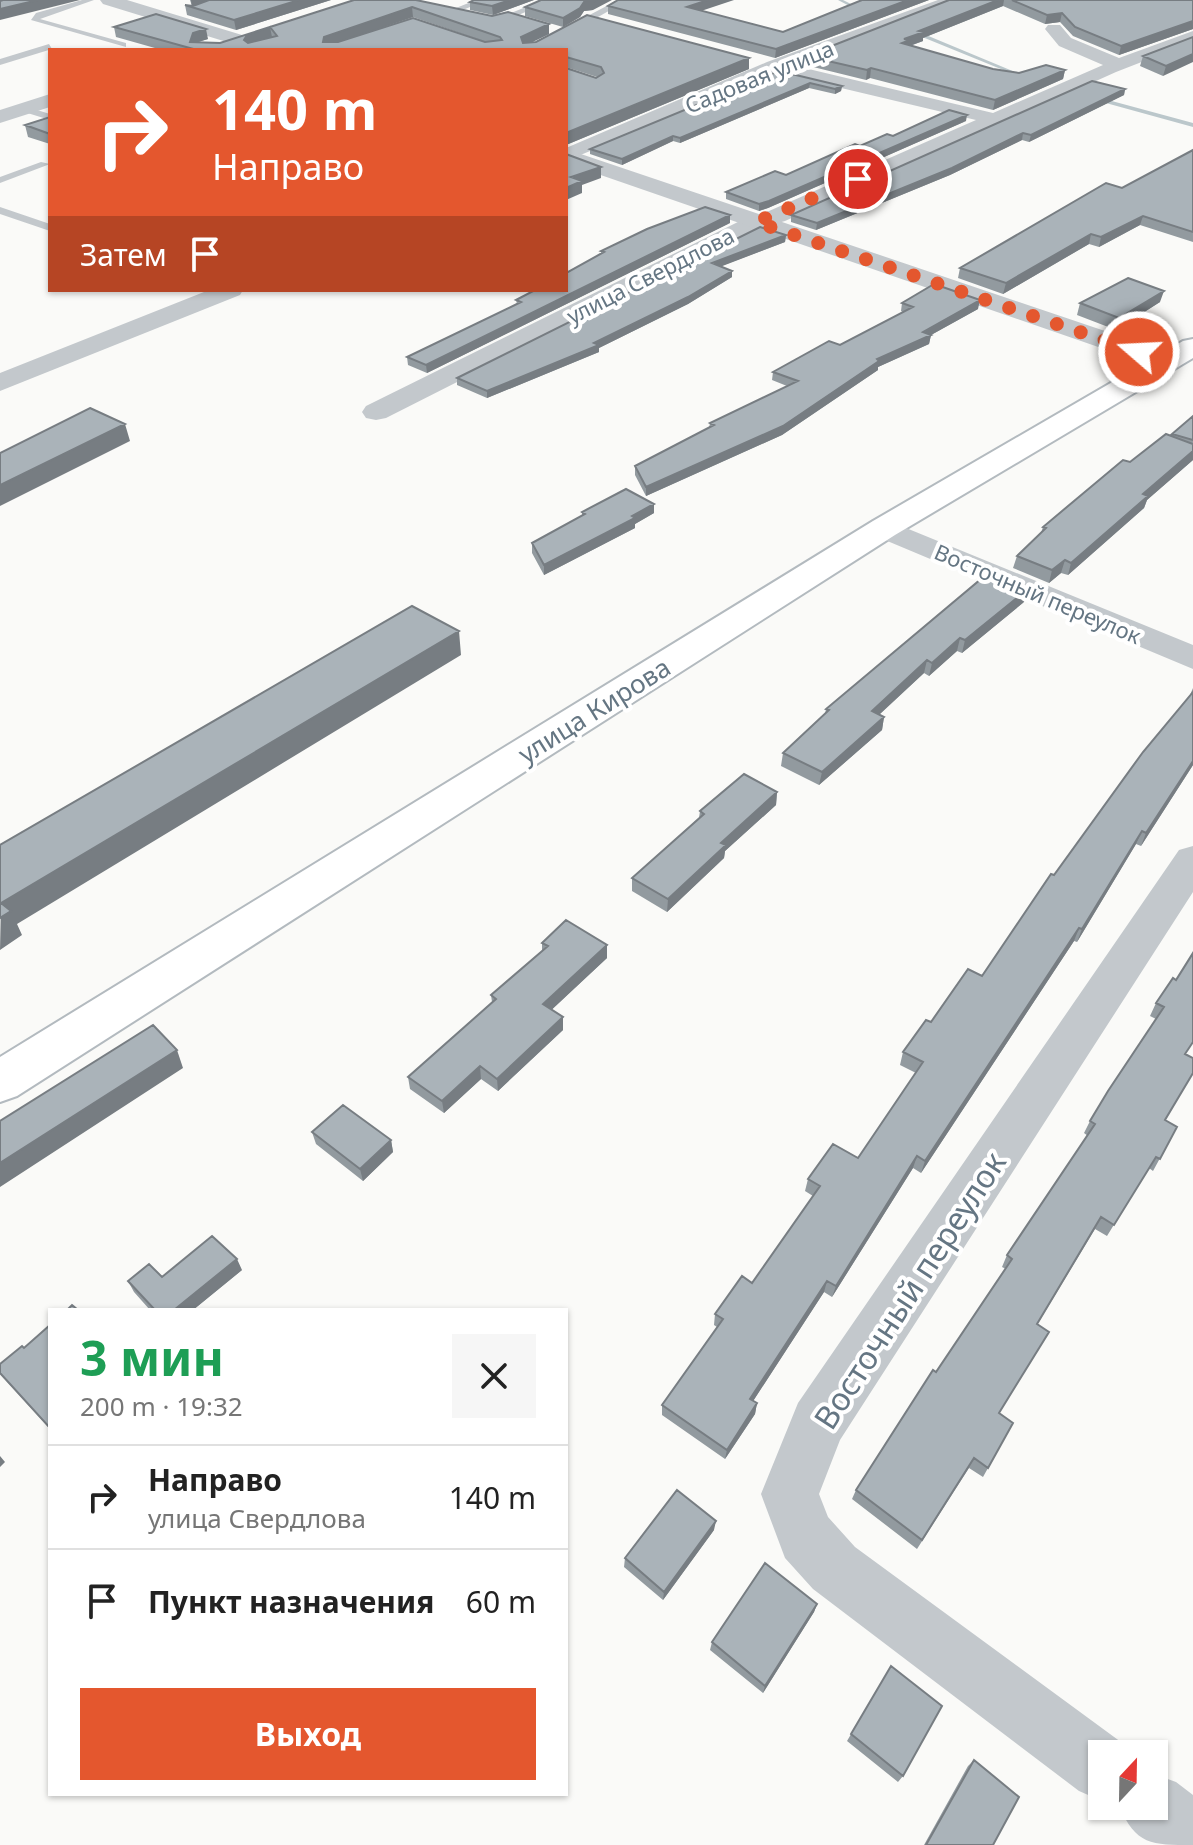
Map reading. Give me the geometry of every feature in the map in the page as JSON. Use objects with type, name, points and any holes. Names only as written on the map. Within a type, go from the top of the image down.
[{"type":"main road","name":"улица Кирова","points":[[0,1082],[884,528],[1181,354]]},
{"type":"street","points":[[109,0],[250,36],[210,48]]},
{"type":"street","name":"Садовая улица","points":[[568,154],[776,67],[953,0]]},
{"type":"street","points":[[591,18],[622,26]]},
{"type":"street","points":[[1054,29],[1065,42],[1119,65]]},
{"type":"street","name":"улица Свердлова","points":[[376,412],[756,222],[777,216],[994,119],[1193,36]]},
{"type":"street","points":[[745,59],[994,119]]},
{"type":"street","points":[[0,117],[48,101]]},
{"type":"street","points":[[568,156],[756,222],[1181,354]]},
{"type":"street","points":[[0,383],[226,292]]},
{"type":"street","name":"Восточный переулок","points":[[884,528],[1193,658]]},
{"type":"street","name":"Восточный переулок","points":[[1088,1758],[834,1568],[806,1537],[790,1494],[818,1423],[1193,860]]},
{"type":"street","points":[[1168,1818],[1193,1836]]},
{"type":"lane","points":[[90,0],[39,15],[35,20],[123,45]]},
{"type":"lane","points":[[464,15],[447,12],[483,0]]},
{"type":"lane","points":[[537,25],[504,17],[550,0]]},
{"type":"lane","points":[[531,48],[624,0]]},
{"type":"lane","points":[[552,30],[565,33]]},
{"type":"lane","points":[[0,62],[49,47]]},
{"type":"lane","points":[[24,109],[48,116]]},
{"type":"lane","points":[[0,180],[45,164]]},
{"type":"lane","points":[[0,210],[48,227]]},
{"type":"building","points":[[38,0],[0,9],[0,1]]},
{"type":"building","points":[[209,0],[299,0],[234,20],[185,5],[193,6]]},
{"type":"building","points":[[354,0],[416,0],[492,16],[508,12],[549,24],[521,37],[523,43],[536,42],[587,15],[749,58],[568,132],[568,69],[596,78],[604,73],[601,67],[568,58],[568,48],[190,48],[114,27],[156,14],[206,29],[193,33],[190,42],[220,43]],"holes":[[[412,7],[502,40],[485,42],[413,18],[338,42],[323,42],[324,37]],[[270,27],[277,36],[248,43],[244,40],[247,35]]]},
{"type":"building","points":[[510,0],[492,6],[470,2]]},
{"type":"building","points":[[541,0],[596,0],[584,2],[563,18],[525,7]]},
{"type":"building","points":[[618,0],[708,0],[687,7],[783,32],[862,0],[908,0],[776,49],[608,6]]},
{"type":"building","points":[[949,0],[998,0],[919,31],[924,32],[904,39],[910,40],[902,43],[993,69],[1019,73],[1046,65],[1065,70],[995,100],[871,68],[867,70],[806,56]]},
{"type":"building","points":[[1012,0],[1193,0],[1193,21],[1121,46],[1075,27],[1062,13],[1047,15]]},
{"type":"building","points":[[1193,37],[1193,54],[1166,66],[1143,56]]},
{"type":"building","points":[[779,71],[842,86],[835,89],[810,83],[622,159],[590,149]]},
{"type":"building","points":[[1092,81],[1125,89],[1031,135],[1023,133],[952,168],[817,223],[791,215]]},
{"type":"building","points":[[949,110],[967,115],[769,201],[759,204],[726,192],[775,171],[786,175],[855,144],[860,146],[887,134],[893,136]]},
{"type":"building","points":[[48,118],[48,133],[25,125]]},
{"type":"building","points":[[1193,150],[1193,232],[1143,216],[1101,237],[1091,234],[1006,283],[960,268],[1106,183],[1122,188]]},
{"type":"building","points":[[568,155],[601,167],[571,177],[582,181],[568,187]]},
{"type":"building","points":[[705,207],[730,215],[426,365],[407,357],[521,302],[516,300],[531,292],[568,292],[568,272],[604,252],[601,251]]},
{"type":"building","points":[[760,227],[786,235],[712,263],[732,271],[688,297],[594,343],[599,345],[487,391],[457,378]]},
{"type":"building","points":[[1128,278],[1164,291],[1119,318],[1080,303]]},
{"type":"building","points":[[934,284],[980,300],[923,332],[931,335],[877,359],[879,361],[783,426],[646,487],[635,466],[714,425],[710,423],[798,381],[773,372],[829,341],[840,345],[913,307],[902,303]]},
{"type":"building","points":[[90,408],[125,424],[0,485],[0,453]]},
{"type":"building","points":[[1193,416],[1193,440],[1172,434]]},
{"type":"building","points":[[1166,434],[1193,444],[1193,451],[1143,494],[1148,496],[1071,563],[1065,560],[1052,570],[1017,556],[1046,528],[1043,527],[1123,460],[1130,462]]},
{"type":"building","points":[[626,489],[654,504],[632,516],[635,518],[544,565],[532,543]]},
{"type":"building","points":[[987,574],[1028,589],[965,640],[960,638],[932,663],[927,660],[872,711],[884,717],[822,772],[783,753],[829,710],[826,709]]},
{"type":"building","points":[[412,606],[459,631],[1,903],[11,911],[0,918],[0,845]]},
{"type":"building","points":[[1193,692],[1193,761],[1146,833],[1142,831],[1082,929],[1079,928],[925,1161],[917,1156],[836,1286],[827,1281],[750,1399],[757,1403],[727,1450],[662,1405],[723,1319],[715,1314],[742,1276],[752,1283],[820,1186],[808,1179],[833,1144],[858,1158],[923,1062],[903,1052],[926,1020],[931,1022],[968,969],[982,976],[1051,874],[1054,875],[1143,752]]},
{"type":"building","points":[[744,774],[777,792],[721,843],[726,845],[668,899],[632,878],[704,814],[700,811]]},
{"type":"building","points":[[566,920],[607,945],[543,1004],[563,1017],[497,1079],[480,1066],[442,1101],[408,1077],[496,999],[491,995],[548,946],[542,943]]},
{"type":"building","points":[[1193,953],[1193,1042],[1185,1054],[1193,1058],[1193,1073],[1165,1120],[1177,1127],[1160,1159],[1156,1157],[1114,1225],[1101,1217],[1037,1324],[1049,1332],[999,1413],[1013,1423],[988,1468],[974,1458],[922,1540],[856,1490],[933,1370],[936,1372],[1012,1259],[1007,1255],[1095,1124],[1090,1121],[1164,1007],[1156,1003]]},
{"type":"building","points":[[153,1025],[177,1050],[0,1163],[0,1121]]},
{"type":"building","points":[[343,1105],[391,1140],[360,1169],[312,1132]]},
{"type":"building","points":[[212,1236],[237,1259],[176,1308],[153,1308],[128,1281],[149,1264],[162,1277]]},
{"type":"building","points":[[48,1327],[48,1426],[0,1373],[0,1364],[22,1346],[24,1348]]},
{"type":"building","points":[[677,1490],[716,1521],[664,1592],[625,1558]]},
{"type":"building","points":[[765,1563],[817,1604],[765,1686],[712,1642]]},
{"type":"building","points":[[891,1666],[942,1706],[903,1776],[851,1734]]},
{"type":"building","points":[[974,1760],[1019,1797],[993,1845],[926,1845]]},
{"type":"waterway","points":[[840,0],[861,10]]},
{"type":"waterway","points":[[912,31],[1025,77]]},
{"type":"waterway","points":[[1097,99],[1193,125]]},
{"type":"route","points":[[858,179],[777,216],[756,222],[1139,352]]}]
